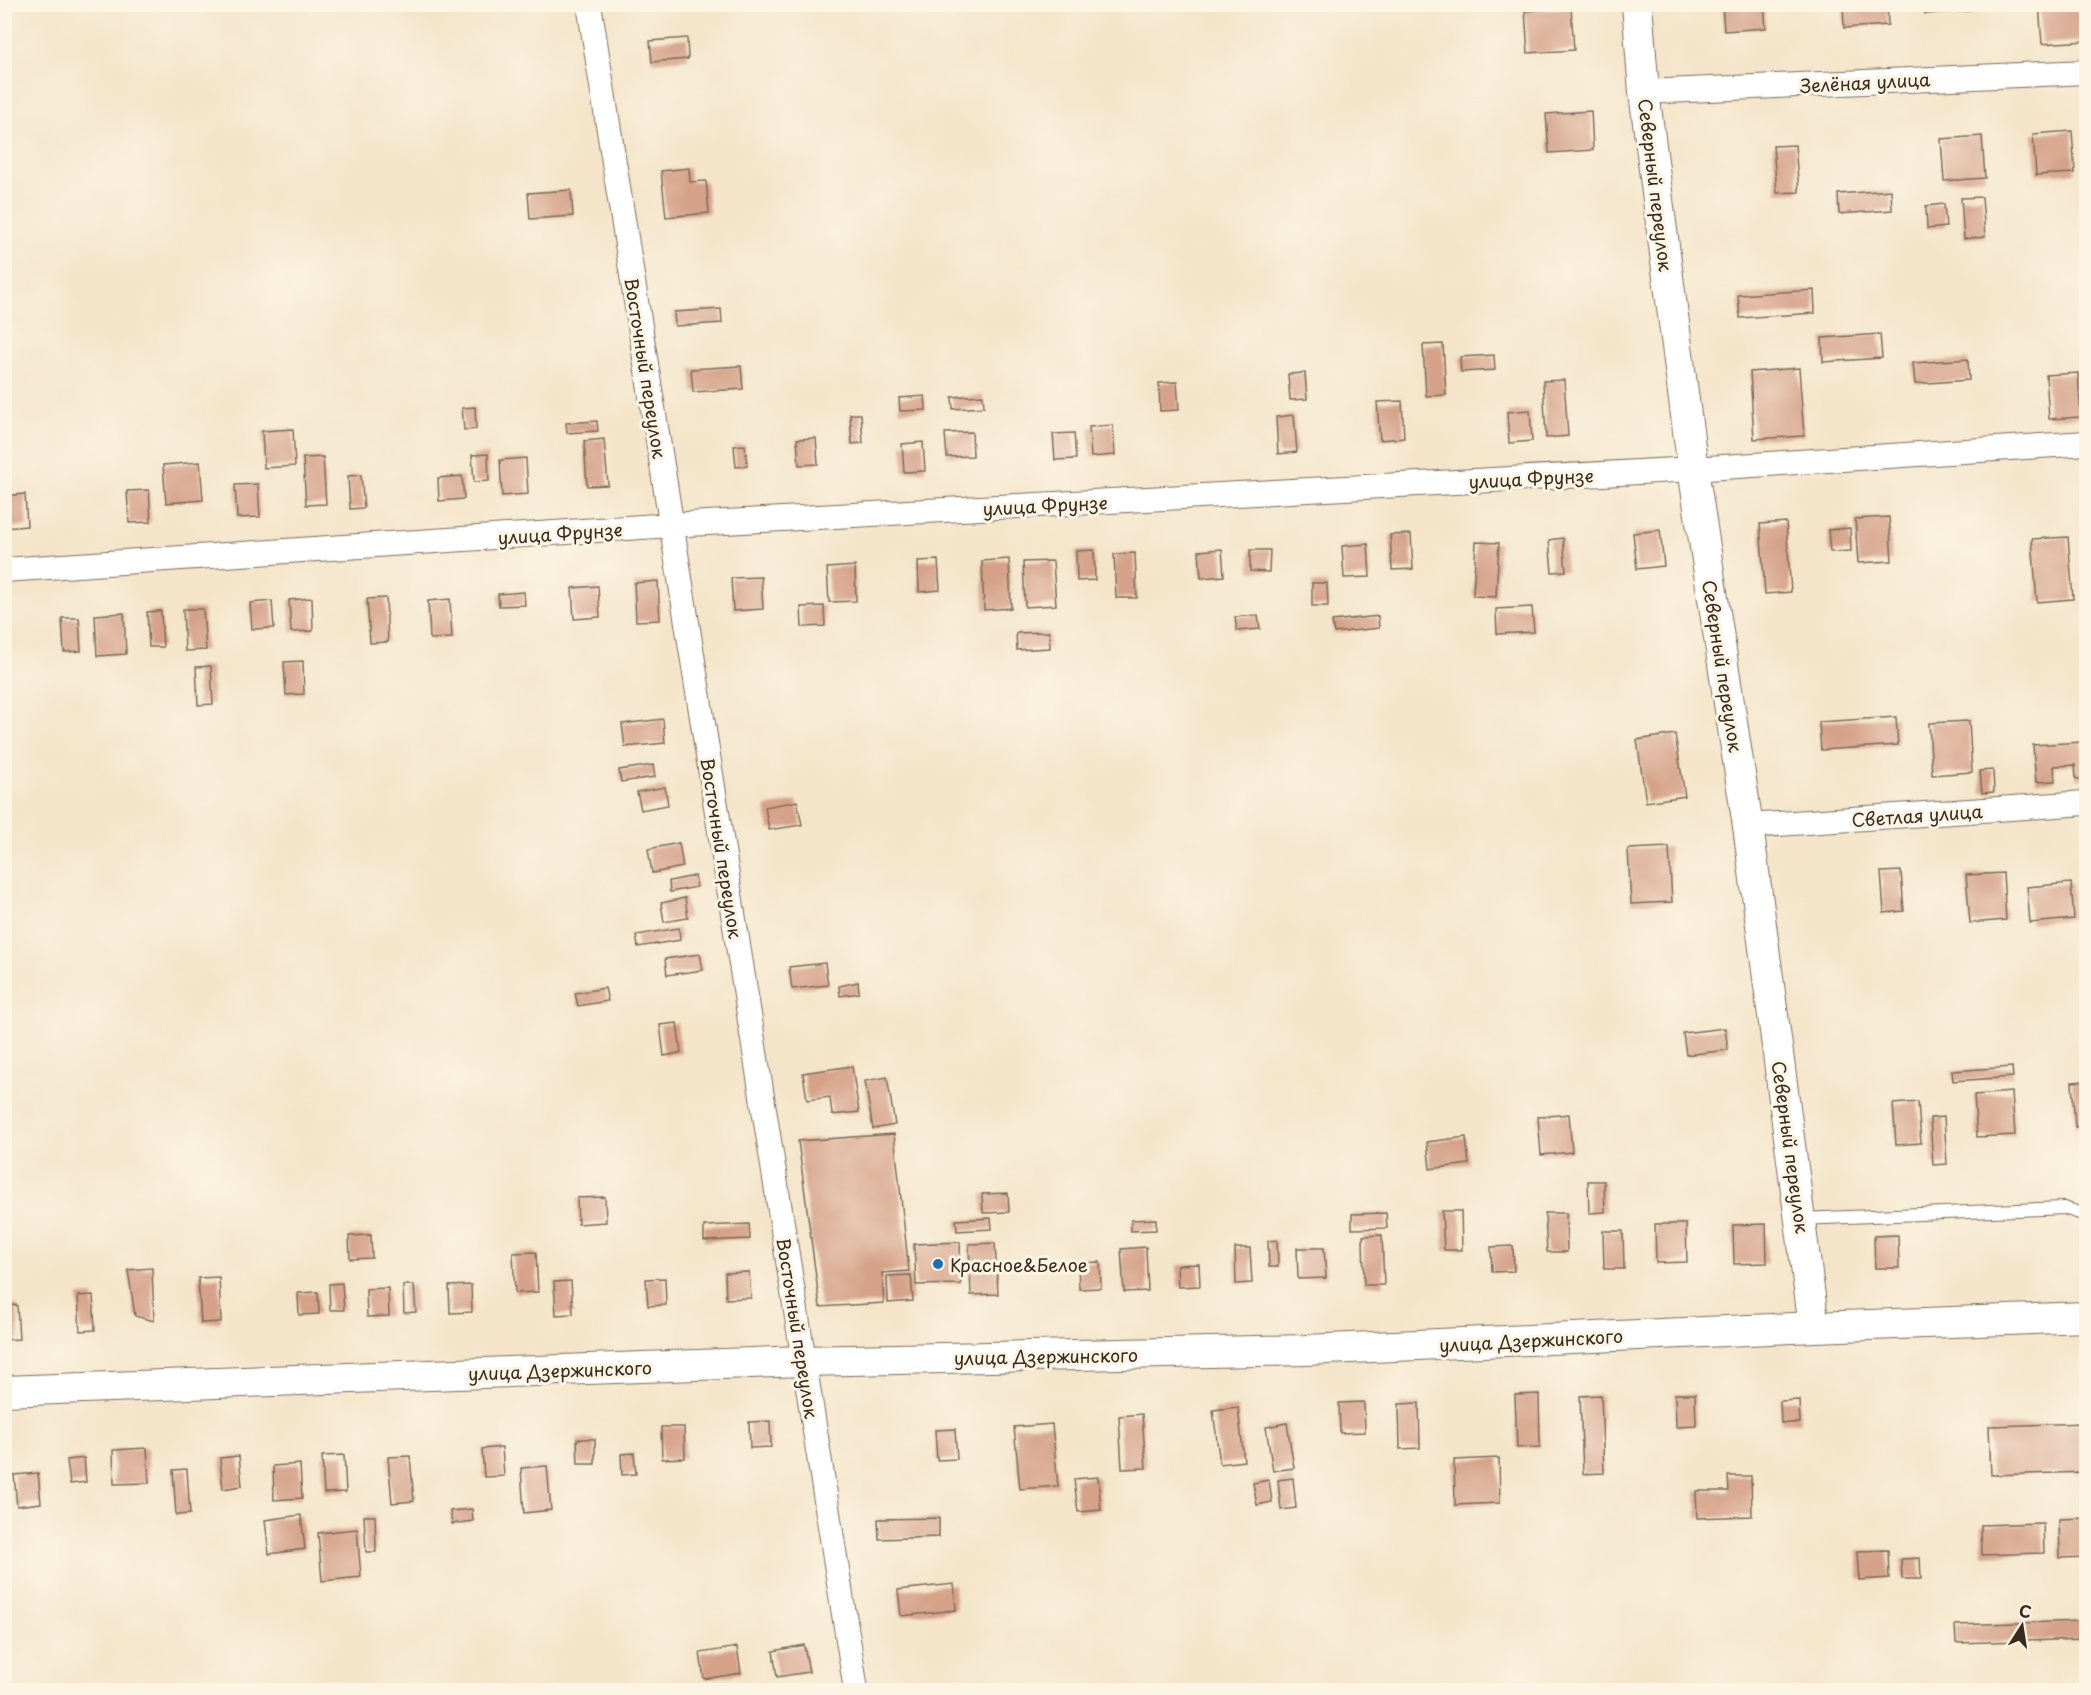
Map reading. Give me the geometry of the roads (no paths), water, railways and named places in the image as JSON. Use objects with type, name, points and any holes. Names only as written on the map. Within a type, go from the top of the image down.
[{"type":"street","name":"Восточный переулок","points":[[589,4],[802,1361],[856,1690]]},
{"type":"street","name":"Северный переулок","points":[[1637,4],[1644,92],[1693,469],[1748,826],[1815,1327]]},
{"type":"street","name":"Зелёная улица","points":[[1644,92],[2086,72]]},
{"type":"street","name":"улица Фрунзе","points":[[4,570],[671,525],[1693,469],[2086,443]]},
{"type":"street","name":"Светлая улица","points":[[1748,826],[2086,803]]},
{"type":"street","name":"улица Дзержинского","points":[[4,1391],[802,1361],[1306,1350],[2086,1317]]},
{"type":"lane","points":[[1800,1219],[2064,1208],[2086,1215]]},
{"type":"place","name":"Красное&Белое","points":[[938,1264]]}]
